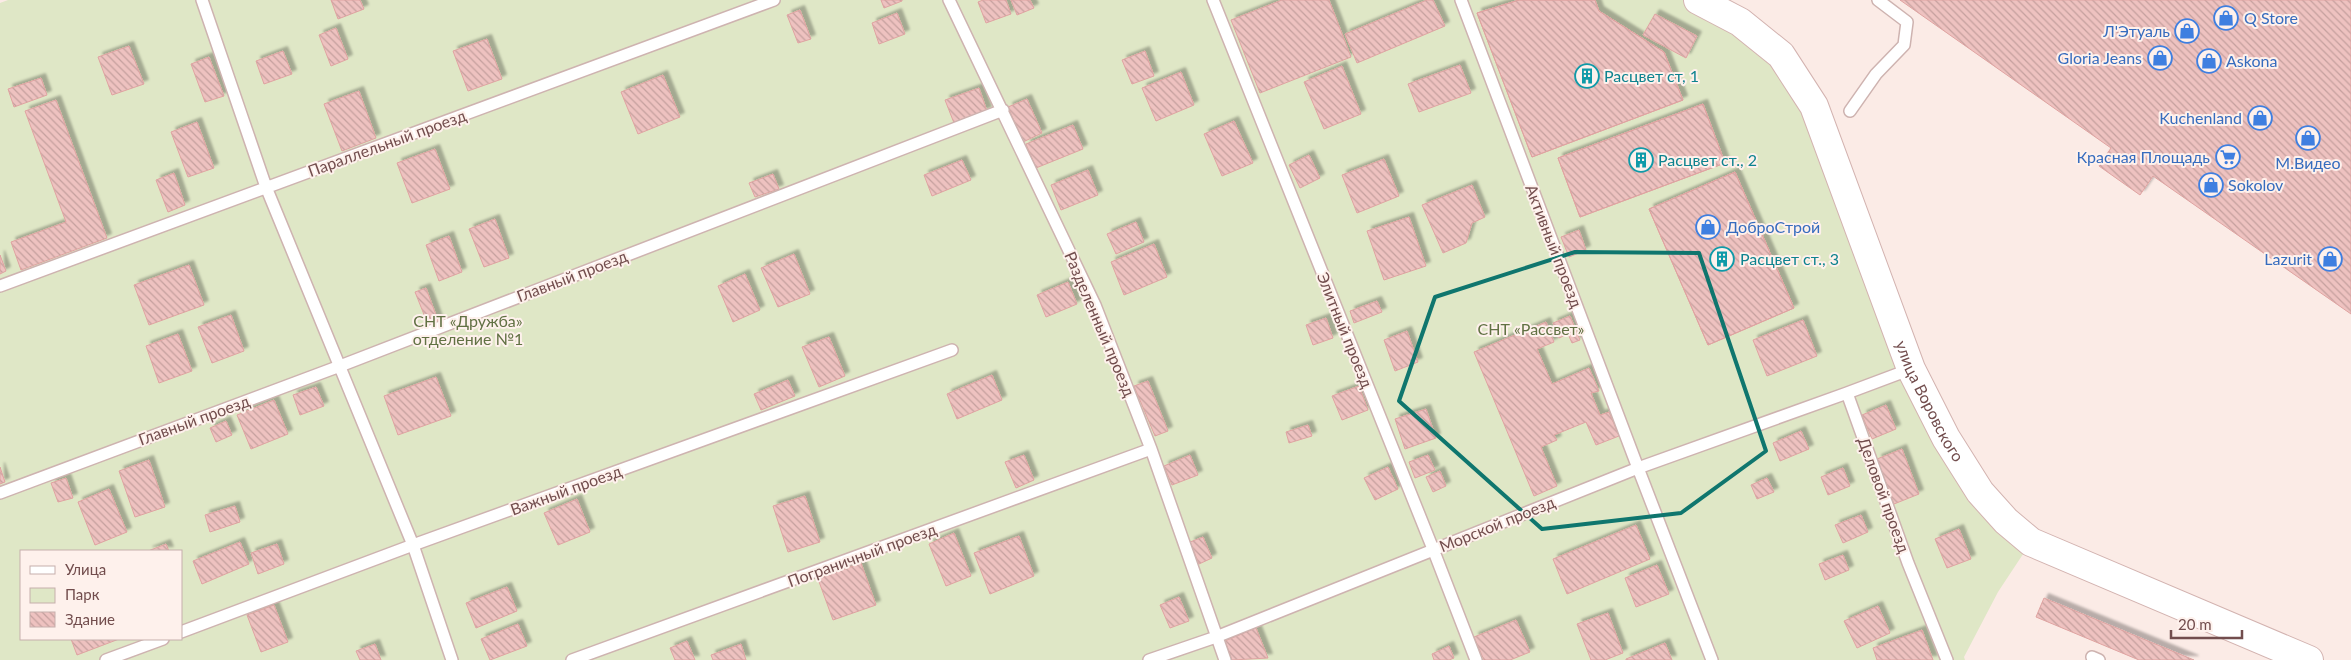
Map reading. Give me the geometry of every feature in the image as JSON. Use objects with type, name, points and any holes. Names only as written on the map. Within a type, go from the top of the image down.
[{"type":"street","name":"улица Воровского","points":[[1698,0],[1740,22],[1781,55],[1814,106],[1911,369],[1946,438],[1980,492],[2006,520],[2031,542],[2309,660]]},
{"type":"lane","points":[[202,0],[266,187],[413,545],[452,660]]},
{"type":"lane","name":"Параллельный проезд","points":[[0,286],[774,0]]},
{"type":"lane","name":"Разделенный проезд","points":[[949,0],[1096,305],[1151,449],[1225,660]]},
{"type":"lane","name":"Элитный проезд","points":[[1213,0],[1476,660]]},
{"type":"lane","name":"Активный проезд","points":[[1461,0],[1712,660]]},
{"type":"lane","points":[[1850,111],[1876,74],[1904,45],[1907,22],[1878,0]]},
{"type":"lane","name":"Главный проезд","points":[[0,493],[340,366],[1003,110]]},
{"type":"lane","name":"Важный проезд","points":[[182,632],[413,545],[952,350]]},
{"type":"lane","points":[[1847,393],[1911,369]]},
{"type":"lane","name":"Морской проезд","points":[[1149,660],[1216,637],[1638,468],[1847,393]]},
{"type":"lane","name":"Деловой проезд","points":[[1847,393],[1908,562],[1947,660]]},
{"type":"lane","name":"Пограничный проезд","points":[[572,660],[585,658],[1151,449]]},
{"type":"lane","points":[[106,660],[160,640]]},
{"type":"lane","points":[[2093,660],[2092,657],[2099,660]]},
{"type":"highlighted area","points":[[1575,252],[1699,253],[1766,451],[1681,513],[1542,529],[1399,401],[1435,297]]},
{"type":"green space","points":[[8,0],[1698,0],[1781,55],[1911,369],[2031,542],[1998,592],[1964,657],[1965,660],[0,660],[0,3]]},
{"type":"building","points":[[331,0],[360,0],[364,9],[338,19]]},
{"type":"building","points":[[881,0],[902,0],[902,1],[884,8]]},
{"type":"building","points":[[983,0],[1006,0],[1011,14],[986,23],[978,2]]},
{"type":"building","points":[[1011,0],[1030,0],[1034,8],[1017,15]]},
{"type":"building","points":[[1282,0],[1329,0],[1351,57],[1260,93],[1231,20]]},
{"type":"building","points":[[1427,0],[1433,0],[1445,26],[1357,63],[1345,34]]},
{"type":"building","name":"Расцвет ст, 1","points":[[1519,0],[1595,0],[1599,11],[1664,52],[1683,100],[1532,157],[1477,13]]},
{"type":"building","name":"Расцвет ст, 1","points":[[1519,0],[1595,0],[1599,11],[1664,52],[1683,100],[1532,157],[1477,13]]},
{"type":"building","name":"Красная Площадь","points":[[1900,0],[2351,0],[2351,314],[2153,176],[2140,195],[2099,166],[2111,148]]},
{"type":"building","points":[[800,10],[811,39],[798,43],[787,15]]},
{"type":"building","points":[[897,13],[905,34],[879,44],[872,23]]},
{"type":"building","points":[[1655,14],[1697,36],[1686,58],[1643,35]]},
{"type":"building","points":[[336,28],[348,59],[331,66],[319,35]]},
{"type":"building","points":[[487,39],[502,79],[468,91],[453,51]]},
{"type":"building","points":[[129,46],[144,84],[112,95],[98,57]]},
{"type":"building","points":[[283,51],[292,74],[264,84],[256,61]]},
{"type":"building","points":[[1145,51],[1154,76],[1132,84],[1122,60]]},
{"type":"building","points":[[209,57],[224,96],[205,102],[191,64]]},
{"type":"building","points":[[1460,65],[1471,93],[1419,112],[1408,84]]},
{"type":"building","points":[[1342,66],[1361,114],[1324,129],[1304,82]]},
{"type":"building","points":[[1181,72],[1194,105],[1156,121],[1142,88]]},
{"type":"building","points":[[663,75],[680,117],[638,134],[621,92]]},
{"type":"building","points":[[41,78],[47,95],[14,107],[8,89]]},
{"type":"building","points":[[979,88],[987,111],[954,123],[945,100]]},
{"type":"building","points":[[359,91],[376,138],[342,151],[324,104]]},
{"type":"building","points":[[1027,99],[1042,133],[1023,142],[1008,107]]},
{"type":"building","points":[[56,100],[107,238],[21,270],[11,242],[66,222],[25,111]]},
{"type":"building","name":"Расцвет ст., 2","points":[[1703,104],[1725,163],[1580,217],[1558,158]]},
{"type":"building","name":"Расцвет ст., 2","points":[[1703,104],[1725,163],[1580,217],[1558,158]]},
{"type":"building","points":[[1234,121],[1253,163],[1222,176],[1204,134]]},
{"type":"building","points":[[197,122],[214,168],[188,177],[171,132]]},
{"type":"building","points":[[1073,125],[1083,149],[1036,168],[1026,144]]},
{"type":"building","points":[[435,149],[450,189],[412,203],[397,163]]},
{"type":"building","points":[[1309,155],[1320,178],[1300,188],[1289,165]]},
{"type":"building","points":[[1384,159],[1399,196],[1357,213],[1342,175]]},
{"type":"building","points":[[962,160],[971,180],[932,196],[924,175]]},
{"type":"building","points":[[1088,170],[1098,195],[1061,210],[1051,185]]},
{"type":"building","name":"Расцвет ст., 3","points":[[1735,172],[1794,308],[1708,345],[1649,209]]},
{"type":"building","name":"Расцвет ст., 3","points":[[1735,172],[1794,308],[1708,345],[1649,209]]},
{"type":"building","points":[[174,173],[185,205],[168,212],[156,180]]},
{"type":"building","points":[[773,174],[779,189],[755,197],[749,183]]},
{"type":"building","points":[[1472,185],[1485,217],[1472,223],[1466,243],[1443,253],[1422,205]]},
{"type":"building","points":[[1409,217],[1426,266],[1384,280],[1367,231]]},
{"type":"building","points":[[495,219],[509,258],[484,267],[469,229]]},
{"type":"building","points":[[1136,222],[1144,242],[1116,254],[1107,234]]},
{"type":"building","points":[[1579,230],[1586,250],[1569,257],[1561,237]]},
{"type":"building","points":[[449,236],[462,272],[439,281],[426,245]]},
{"type":"building","points":[[1154,244],[1167,277],[1124,295],[1111,262]]},
{"type":"building","points":[[794,254],[810,294],[778,307],[761,268]]},
{"type":"building","points":[[0,255],[6,271],[0,274]]},
{"type":"building","points":[[189,265],[204,305],[149,325],[134,285]]},
{"type":"building","points":[[745,274],[760,310],[733,322],[718,286]]},
{"type":"building","points":[[1068,282],[1077,304],[1046,317],[1037,295]]},
{"type":"building","points":[[426,288],[439,323],[429,327],[415,292]]},
{"type":"building","points":[[1377,301],[1382,312],[1354,323],[1350,311]]},
{"type":"building","points":[[231,315],[244,351],[212,363],[198,327]]},
{"type":"building","points":[[1570,316],[1580,340],[1572,343],[1568,334],[1559,338],[1553,323]]},
{"type":"building","points":[[1326,318],[1333,338],[1313,345],[1306,325]]},
{"type":"building","points":[[1803,320],[1817,356],[1767,376],[1753,340]]},
{"type":"building","points":[[1546,322],[1554,342],[1537,349],[1552,384],[1589,368],[1599,391],[1591,393],[1600,415],[1609,412],[1619,436],[1596,445],[1586,422],[1554,435],[1557,440],[1541,447],[1557,486],[1534,496],[1474,352]]},
{"type":"building","points":[[1407,331],[1418,362],[1395,371],[1384,340]]},
{"type":"building","points":[[178,334],[192,371],[159,383],[146,346]]},
{"type":"building","points":[[829,337],[845,376],[819,387],[802,347]]},
{"type":"building","points":[[992,375],[1002,400],[957,419],[947,394]]},
{"type":"building","points":[[436,377],[451,416],[398,435],[384,396]]},
{"type":"building","points":[[788,380],[795,396],[761,410],[754,394]]},
{"type":"building","points":[[1148,381],[1168,431],[1155,436],[1134,386]]},
{"type":"building","points":[[1359,386],[1368,410],[1342,420],[1332,396]]},
{"type":"building","points":[[316,387],[324,406],[300,415],[293,395]]},
{"type":"building","points":[[274,400],[288,434],[251,449],[237,415]]},
{"type":"building","points":[[1886,405],[1896,429],[1872,439],[1862,415]]},
{"type":"building","points":[[1426,409],[1436,438],[1405,449],[1395,419]]},
{"type":"building","points":[[226,421],[232,435],[216,442],[210,428]]},
{"type":"building","points":[[1308,425],[1312,436],[1289,443],[1286,432]]},
{"type":"building","points":[[1801,431],[1809,449],[1780,461],[1773,443]]},
{"type":"building","points":[[1902,449],[1919,494],[1894,504],[1877,459]]},
{"type":"building","points":[[1024,455],[1034,480],[1016,488],[1005,462]]},
{"type":"building","points":[[1190,455],[1198,475],[1172,485],[1164,466]]},
{"type":"building","points":[[1428,455],[1435,470],[1415,478],[1409,462]]},
{"type":"building","points":[[149,460],[165,507],[135,517],[119,471]]},
{"type":"building","points":[[0,467],[5,482],[0,484]]},
{"type":"building","points":[[1388,467],[1398,489],[1375,500],[1364,478]]},
{"type":"building","points":[[1843,468],[1850,486],[1828,495],[1821,477]]},
{"type":"building","points":[[1440,471],[1446,486],[1433,492],[1426,477]]},
{"type":"building","points":[[66,478],[73,498],[58,502],[51,483]]},
{"type":"building","points":[[1767,478],[1774,492],[1757,499],[1751,485]]},
{"type":"building","points":[[109,489],[127,532],[95,545],[78,502]]},
{"type":"building","points":[[805,496],[820,542],[788,552],[773,506]]},
{"type":"building","points":[[577,499],[590,532],[558,545],[544,513]]},
{"type":"building","points":[[235,506],[240,522],[210,532],[205,515]]},
{"type":"building","points":[[1861,515],[1868,532],[1843,543],[1835,525]]},
{"type":"building","points":[[1636,525],[1650,559],[1567,594],[1553,559]]},
{"type":"building","points":[[1959,529],[1971,559],[1947,568],[1935,539]]},
{"type":"building","points":[[954,533],[971,576],[946,586],[929,544]]},
{"type":"building","points":[[1019,536],[1034,576],[990,594],[974,553]]},
{"type":"building","points":[[1203,537],[1212,558],[1199,564],[1190,542]]},
{"type":"building","points":[[240,542],[249,564],[202,584],[193,561]]},
{"type":"building","points":[[166,544],[169,550],[151,550]]},
{"type":"building","points":[[277,544],[284,564],[258,574],[251,553]]},
{"type":"building","points":[[1843,555],[1849,570],[1825,580],[1819,564]]},
{"type":"building","points":[[861,563],[876,605],[833,620],[818,579]]},
{"type":"building","points":[[1657,565],[1669,594],[1636,607],[1625,578]]},
{"type":"building","points":[[507,587],[517,611],[476,628],[466,603]]},
{"type":"building","points":[[1179,597],[1189,621],[1170,628],[1160,605]]},
{"type":"building","points":[[2044,598],[2194,660],[2139,660],[2036,617]]},
{"type":"building","points":[[274,605],[288,642],[261,652],[247,615]]},
{"type":"building","points":[[1878,606],[1890,633],[1857,648],[1844,621]]},
{"type":"building","points":[[1608,613],[1623,653],[1605,660],[1591,660],[1577,624]]},
{"type":"building","points":[[1516,620],[1530,652],[1510,660],[1484,660],[1474,637]]},
{"type":"building","points":[[518,624],[527,646],[490,660],[481,639]]},
{"type":"building","points":[[1256,628],[1268,658],[1232,660],[1225,641]]},
{"type":"building","points":[[1922,630],[1933,660],[1877,660],[1873,648]]},
{"type":"building","points":[[71,640],[116,640],[77,655]]},
{"type":"building","points":[[687,641],[695,660],[675,660],[670,648]]},
{"type":"building","points":[[1665,643],[1672,660],[1626,660],[1626,659]]},
{"type":"building","points":[[375,644],[381,660],[360,660],[356,651]]},
{"type":"building","points":[[741,644],[746,660],[713,660],[711,655]]},
{"type":"building","points":[[1449,646],[1454,658],[1434,660],[1432,654]]},
{"type":"place","name":"Q Store","points":[[2226,18]]},
{"type":"place","name":"Л'Этуаль","points":[[2187,31]]},
{"type":"place","name":"Gloria Jeans","points":[[2160,58]]},
{"type":"place","name":"Askona","points":[[2209,61]]},
{"type":"place","name":"Расцвет ст, 1","points":[[1587,76]]},
{"type":"place","name":"Kuchenland","points":[[2260,118]]},
{"type":"place","name":"М.Видео","points":[[2308,138]]},
{"type":"place","name":"Красная Площадь","points":[[2228,157]]},
{"type":"place","name":"Расцвет ст., 2","points":[[1641,160]]},
{"type":"place","name":"Sokolov","points":[[2211,185]]},
{"type":"place","name":"ДоброСтрой","points":[[1708,227]]},
{"type":"place","name":"Расцвет ст., 3","points":[[1722,259]]},
{"type":"place","name":"Lazurit","points":[[2330,259]]},
{"type":"park label","name":"СНТ «Рассвет»","points":[[1531,329]]},
{"type":"park label","name":"СНТ «Дружба» отделение №1","points":[[468,330]]}]
